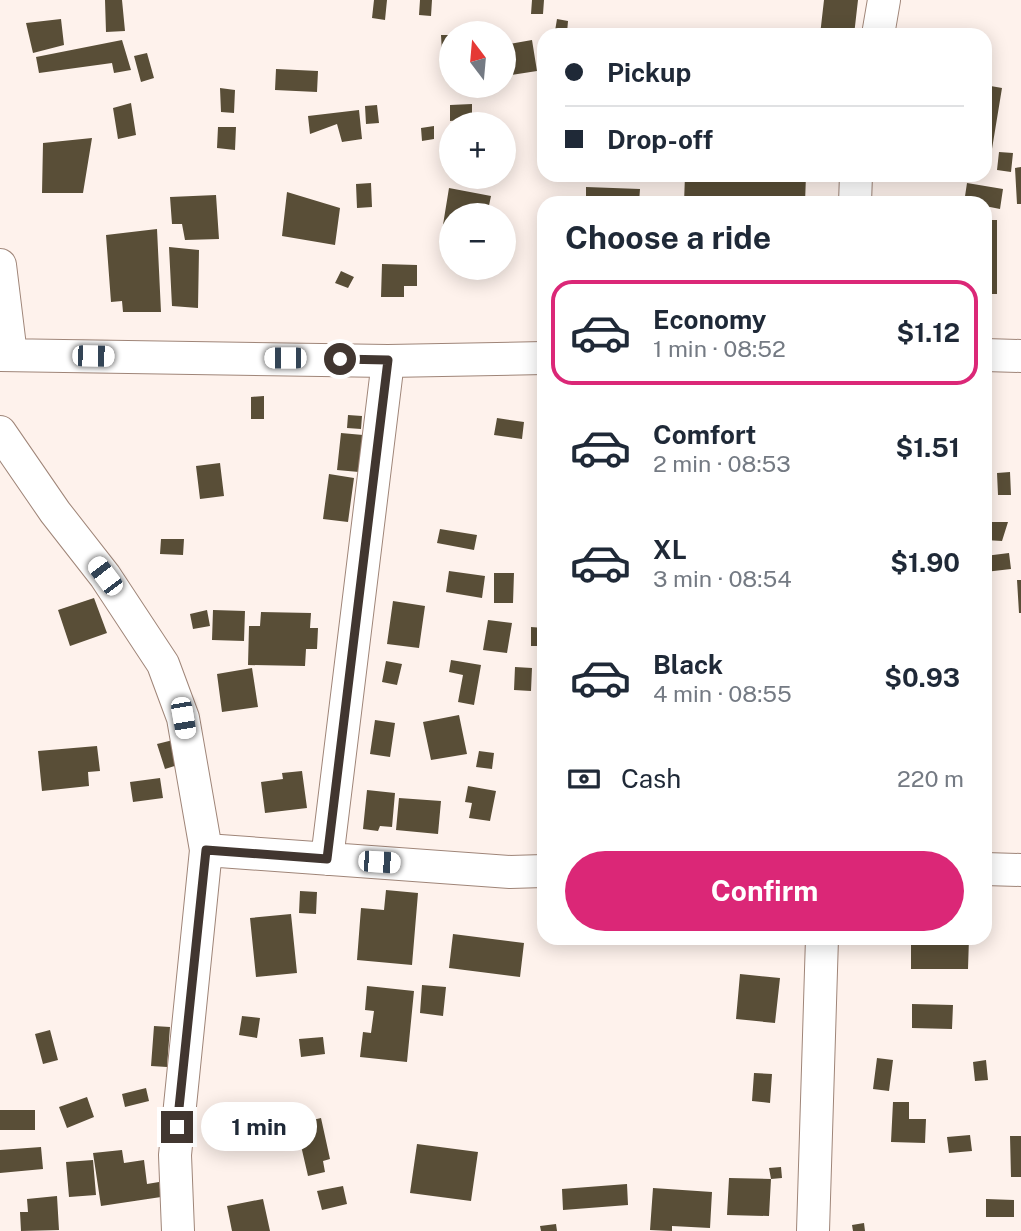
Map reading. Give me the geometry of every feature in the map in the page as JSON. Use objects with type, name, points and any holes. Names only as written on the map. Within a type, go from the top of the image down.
[{"type":"street","points":[[879,28],[884,0]]},
{"type":"street","points":[[0,265],[5,355],[388,360],[537,358]]},
{"type":"street","points":[[992,355],[1021,356]]},
{"type":"street","points":[[327,859],[388,360]]},
{"type":"street","points":[[1,435],[55,512],[105,576],[163,664],[183,718],[206,850],[175,1155],[178,1231]]},
{"type":"street","points":[[206,850],[510,872],[537,871]]},
{"type":"street","points":[[992,869],[1021,870]]},
{"type":"street","points":[[813,1231],[821,945]]},
{"type":"building","points":[[105,0],[122,0],[125,31],[106,32]]},
{"type":"building","points":[[374,0],[387,0],[385,20],[372,18]]},
{"type":"building","points":[[420,0],[432,0],[431,16],[419,15]]},
{"type":"building","points":[[532,0],[544,0],[543,14],[531,14]]},
{"type":"building","points":[[824,0],[858,0],[855,28],[821,28]]},
{"type":"building","points":[[61,19],[64,45],[33,53],[26,23]]},
{"type":"building","points":[[557,19],[568,21],[567,28],[556,28]]},
{"type":"building","points":[[122,40],[131,70],[114,73],[112,63],[39,73],[36,57]]},
{"type":"building","points":[[532,40],[537,71],[516,74],[516,43]]},
{"type":"building","points":[[147,53],[154,78],[141,82],[134,56]]},
{"type":"building","points":[[276,69],[318,71],[317,92],[275,90]]},
{"type":"building","points":[[992,86],[1002,88],[992,149]]},
{"type":"building","points":[[220,88],[235,90],[234,113],[221,112]]},
{"type":"building","points":[[131,103],[136,135],[118,139],[113,108]]},
{"type":"building","points":[[472,104],[472,112],[450,112],[450,105]]},
{"type":"building","points":[[377,105],[379,123],[366,124],[365,106]]},
{"type":"building","points":[[359,110],[362,139],[342,142],[337,124],[310,134],[308,116]]},
{"type":"building","points":[[434,126],[434,139],[422,141],[421,128]]},
{"type":"building","points":[[218,127],[236,127],[235,150],[217,148]]},
{"type":"building","points":[[92,138],[83,193],[42,193],[43,143]]},
{"type":"building","points":[[999,152],[1013,153],[1011,172],[997,170]]},
{"type":"building","points":[[1021,167],[1021,204],[1017,204],[1015,168]]},
{"type":"building","points":[[685,182],[806,182],[805,196],[684,196]]},
{"type":"building","points":[[371,183],[372,207],[357,208],[356,184]]},
{"type":"building","points":[[967,183],[1003,189],[1000,209],[992,207],[992,196],[965,196]]},
{"type":"building","points":[[586,187],[640,189],[640,196],[586,196]]},
{"type":"building","points":[[449,189],[491,196],[490,203],[447,203]]},
{"type":"building","points":[[287,192],[340,208],[335,245],[282,236]]},
{"type":"building","points":[[216,195],[219,239],[185,240],[182,224],[172,224],[170,197]]},
{"type":"building","points":[[992,220],[997,220],[997,294],[992,294]]},
{"type":"building","points":[[157,229],[161,312],[123,312],[122,301],[111,302],[106,235]]},
{"type":"building","points":[[169,247],[199,250],[198,308],[172,306]]},
{"type":"building","points":[[382,264],[417,265],[417,286],[404,286],[404,297],[381,297]]},
{"type":"building","points":[[341,271],[354,277],[348,288],[335,283]]},
{"type":"building","points":[[264,396],[264,419],[251,419],[251,397]]},
{"type":"building","points":[[348,415],[362,416],[361,429],[347,428]]},
{"type":"building","points":[[497,418],[524,422],[522,439],[494,435]]},
{"type":"building","points":[[341,433],[363,435],[359,472],[337,470]]},
{"type":"building","points":[[220,463],[224,496],[200,499],[196,466]]},
{"type":"building","points":[[1010,472],[1011,495],[998,495],[997,473]]},
{"type":"building","points":[[329,474],[354,478],[348,522],[323,519]]},
{"type":"building","points":[[992,522],[1008,522],[1002,541],[992,540]]},
{"type":"building","points":[[440,529],[477,535],[474,550],[437,543]]},
{"type":"building","points":[[161,539],[184,539],[183,555],[160,554]]},
{"type":"building","points":[[1009,553],[1011,569],[992,571],[992,555]]},
{"type":"building","points":[[449,571],[485,576],[482,598],[446,592]]},
{"type":"building","points":[[494,573],[514,573],[513,603],[494,603]]},
{"type":"building","points":[[1017,580],[1021,580],[1021,613],[1019,613]]},
{"type":"building","points":[[94,598],[107,633],[70,646],[58,610]]},
{"type":"building","points":[[393,601],[425,606],[419,648],[387,644]]},
{"type":"building","points":[[207,610],[210,626],[193,629],[190,614]]},
{"type":"building","points":[[213,610],[245,611],[244,641],[212,640]]},
{"type":"building","points":[[261,612],[311,613],[310,628],[318,628],[317,649],[306,649],[305,666],[248,665],[249,626],[260,626]]},
{"type":"building","points":[[488,620],[512,623],[507,653],[483,650]]},
{"type":"building","points":[[531,627],[537,627],[537,646],[531,646]]},
{"type":"building","points":[[451,660],[481,665],[474,705],[458,702],[463,675],[449,672]]},
{"type":"building","points":[[386,661],[402,664],[397,685],[382,682]]},
{"type":"building","points":[[515,667],[532,668],[531,691],[514,690]]},
{"type":"building","points":[[252,668],[258,707],[222,712],[217,674]]},
{"type":"building","points":[[459,715],[467,754],[431,760],[423,722]]},
{"type":"building","points":[[375,720],[395,723],[390,757],[370,754]]},
{"type":"building","points":[[173,740],[181,764],[165,769],[157,744]]},
{"type":"building","points":[[97,746],[100,771],[88,772],[89,786],[42,791],[38,751]]},
{"type":"building","points":[[479,751],[494,753],[492,769],[476,767]]},
{"type":"building","points":[[302,771],[307,808],[265,813],[261,782],[283,779],[282,773]]},
{"type":"building","points":[[160,778],[163,798],[133,802],[130,782]]},
{"type":"building","points":[[468,786],[496,791],[490,821],[469,818],[472,803],[465,802]]},
{"type":"building","points":[[367,790],[395,793],[392,827],[380,826],[378,831],[363,829]]},
{"type":"building","points":[[399,798],[441,801],[438,834],[396,830]]},
{"type":"building","points":[[386,890],[418,893],[412,965],[357,960],[361,908],[384,910]]},
{"type":"building","points":[[300,891],[317,892],[316,914],[299,913]]},
{"type":"building","points":[[291,914],[297,973],[256,977],[250,918]]},
{"type":"building","points":[[453,934],[524,943],[520,977],[449,968]]},
{"type":"building","points":[[911,945],[969,945],[968,969],[911,969]]},
{"type":"building","points":[[740,974],[780,978],[775,1023],[736,1019]]},
{"type":"building","points":[[422,985],[446,987],[443,1016],[420,1013]]},
{"type":"building","points":[[367,986],[414,991],[407,1062],[360,1057],[363,1032],[371,1033],[374,1011],[365,1010]]},
{"type":"building","points":[[912,1004],[953,1005],[952,1029],[912,1028]]},
{"type":"building","points":[[242,1016],[260,1018],[257,1038],[239,1035]]},
{"type":"building","points":[[154,1026],[170,1027],[167,1067],[151,1066]]},
{"type":"building","points":[[50,1030],[58,1060],[43,1064],[35,1034]]},
{"type":"building","points":[[323,1037],[325,1054],[301,1057],[299,1039]]},
{"type":"building","points":[[877,1058],[893,1060],[889,1091],[873,1089]]},
{"type":"building","points":[[986,1060],[988,1080],[975,1081],[973,1062]]},
{"type":"building","points":[[754,1073],[772,1074],[770,1103],[752,1101]]},
{"type":"building","points":[[146,1088],[149,1101],[125,1107],[122,1094]]},
{"type":"building","points":[[87,1097],[94,1117],[67,1128],[59,1107]]},
{"type":"building","points":[[893,1102],[909,1102],[909,1119],[926,1119],[925,1143],[891,1142]]},
{"type":"building","points":[[0,1110],[35,1110],[35,1130],[0,1130]]},
{"type":"building","points":[[321,1118],[330,1159],[323,1161],[325,1172],[308,1176],[296,1124]]},
{"type":"building","points":[[970,1135],[972,1151],[949,1153],[947,1137]]},
{"type":"building","points":[[1010,1136],[1021,1136],[1021,1177],[1011,1177]]},
{"type":"building","points":[[417,1144],[478,1152],[471,1201],[410,1193]]},
{"type":"building","points":[[41,1147],[43,1169],[0,1173],[0,1150]]},
{"type":"building","points":[[122,1150],[124,1163],[144,1160],[147,1184],[159,1182],[161,1197],[101,1206],[93,1153]]},
{"type":"building","points":[[93,1160],[96,1195],[69,1197],[66,1162]]},
{"type":"building","points":[[781,1167],[782,1178],[771,1179],[769,1168]]},
{"type":"building","points":[[729,1178],[771,1179],[769,1216],[727,1215]]},
{"type":"building","points":[[627,1184],[628,1205],[563,1210],[562,1189]]},
{"type":"building","points":[[343,1186],[347,1204],[322,1210],[317,1191]]},
{"type":"building","points":[[653,1188],[712,1192],[710,1228],[672,1226],[672,1231],[650,1230]]},
{"type":"building","points":[[57,1196],[59,1230],[21,1231],[20,1212],[28,1212],[27,1199]]},
{"type":"building","points":[[263,1199],[270,1231],[232,1231],[227,1206]]},
{"type":"building","points":[[986,1199],[1014,1200],[1014,1217],[986,1217]]},
{"type":"building","points":[[864,1223],[865,1231],[853,1231],[852,1225]]},
{"type":"building","points":[[556,1224],[557,1231],[541,1231],[540,1226]]},
{"type":"route","points":[[177,1127],[206,850],[327,859],[388,360],[340,359]]}]
